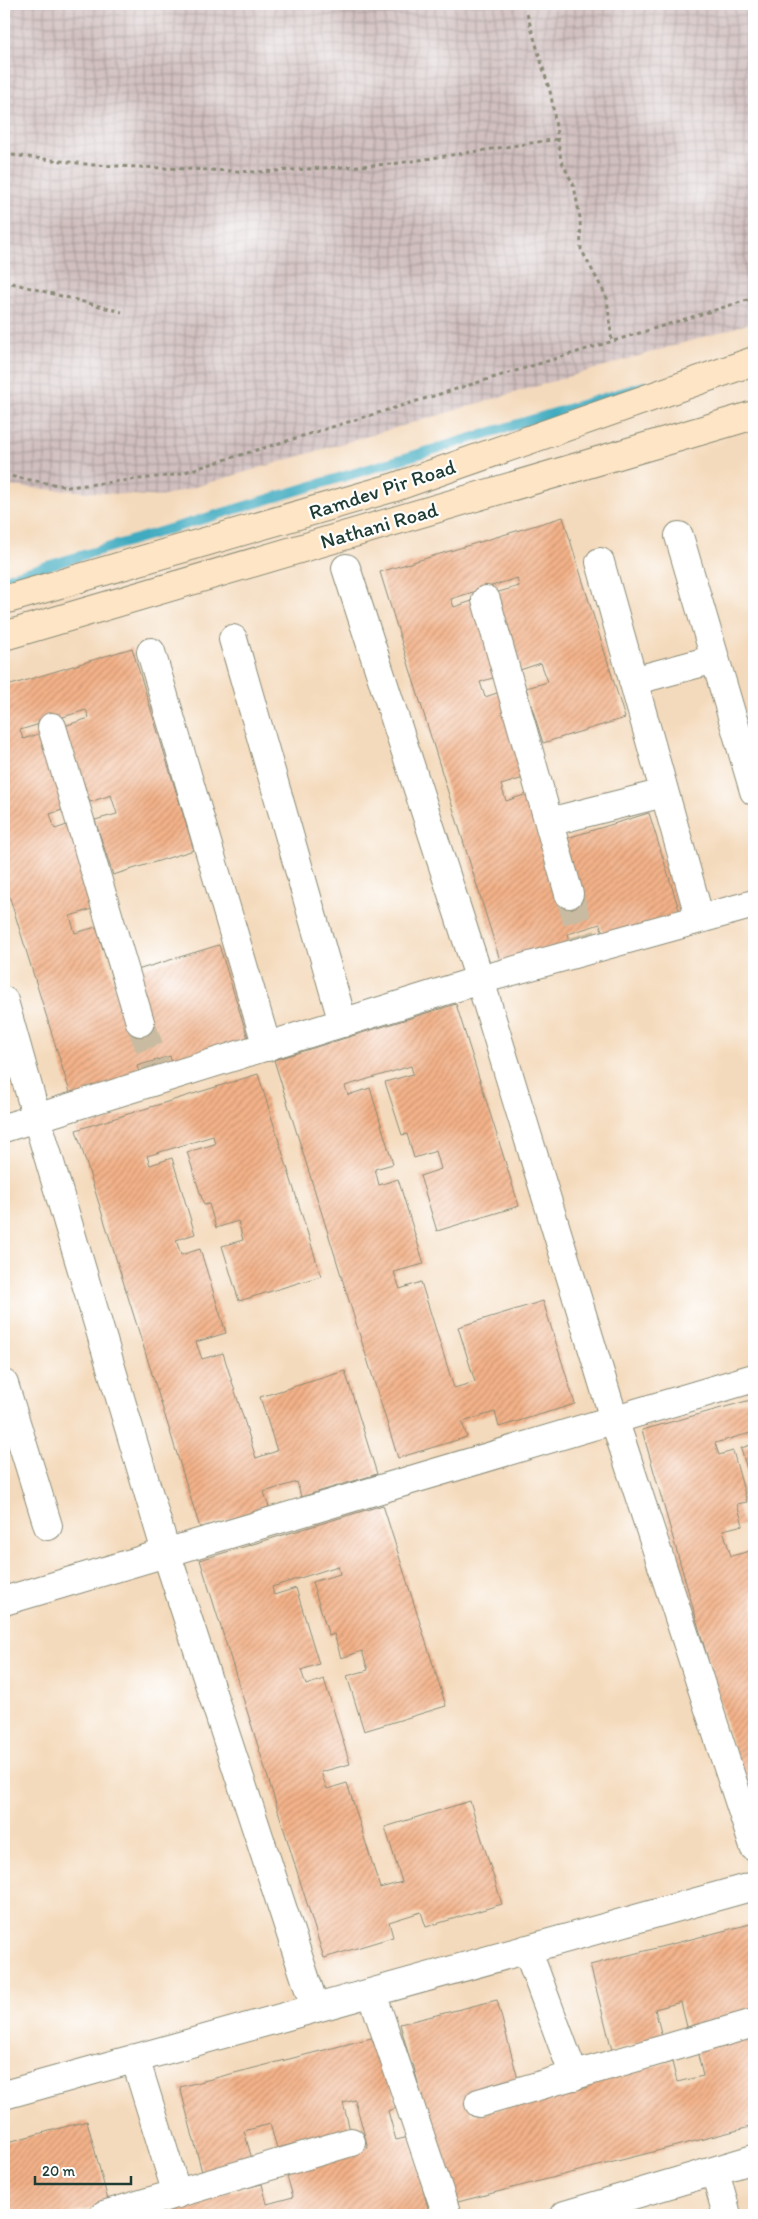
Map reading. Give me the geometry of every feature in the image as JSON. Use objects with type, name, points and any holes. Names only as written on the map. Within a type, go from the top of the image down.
[{"type":"street","name":"Ramdev Pir Road","points":[[4,600],[395,487],[754,361]]},
{"type":"street","name":"Nathani Road","points":[[4,636],[754,415]]},
{"type":"street","points":[[326,507],[336,537]]},
{"type":"street","points":[[679,536],[754,792]]},
{"type":"street","points":[[600,562],[700,919]]},
{"type":"street","points":[[346,568],[480,980],[614,1419],[754,1847]]},
{"type":"street","points":[[486,600],[569,894]]},
{"type":"street","points":[[233,638],[343,1023]]},
{"type":"street","points":[[151,652],[267,1047]]},
{"type":"street","points":[[633,681],[715,659]]},
{"type":"street","points":[[52,728],[140,1022]]},
{"type":"street","points":[[548,822],[664,793]]},
{"type":"street","points":[[4,1128],[37,1119],[159,1073],[267,1047],[480,980],[585,944],[700,919],[754,904]]},
{"type":"street","points":[[4,1001],[37,1119],[166,1552],[315,2008]]},
{"type":"street","points":[[4,1602],[166,1552],[754,1378]]},
{"type":"street","points":[[4,1384],[48,1526]]},
{"type":"street","points":[[4,2095],[754,1886]]},
{"type":"street","points":[[527,1949],[574,2076]]},
{"type":"street","points":[[372,1992],[447,2215]]},
{"type":"street","points":[[479,2103],[754,2023]]},
{"type":"street","points":[[135,2058],[177,2194]]},
{"type":"street","points":[[104,2215],[351,2142]]},
{"type":"street","points":[[565,2215],[754,2159]]},
{"type":"street","points":[[715,2171],[726,2215]]},
{"type":"path","points":[[527,14],[551,95],[561,160],[574,186],[580,218],[581,249],[607,298],[612,342]]},
{"type":"path","points":[[4,154],[93,164],[257,172],[392,164],[558,139]]},
{"type":"path","points":[[4,281],[122,312]]},
{"type":"path","points":[[4,475],[68,487],[175,475],[754,298]]},
{"type":"shaded area","points":[[4,4],[754,4],[754,322],[161,497],[4,486]]},
{"type":"building","points":[[563,517],[625,718],[543,743],[526,688],[548,682],[541,663],[520,670],[492,594],[519,586],[517,578],[451,599],[454,607],[475,600],[499,676],[480,682],[485,697],[503,691],[530,776],[501,785],[506,801],[527,794],[559,900],[564,839],[649,813],[681,916],[605,939],[600,924],[568,934],[573,949],[503,970],[380,572]]},
{"type":"building","points":[[132,648],[194,850],[113,875],[95,820],[117,814],[111,795],[90,802],[82,778],[77,779],[61,727],[89,718],[86,710],[20,730],[23,739],[45,732],[68,808],[50,814],[55,829],[73,823],[99,907],[70,916],[75,933],[96,927],[129,1032],[151,1026],[134,971],[219,945],[251,1048],[174,1071],[170,1056],[137,1066],[142,1081],[73,1102],[4,879],[4,687]]},
{"type":"building","points":[[456,1004],[519,1206],[437,1231],[420,1176],[441,1169],[436,1151],[414,1158],[407,1134],[402,1135],[385,1082],[413,1074],[411,1066],[345,1086],[348,1095],[370,1088],[393,1164],[375,1169],[379,1185],[398,1179],[424,1264],[394,1272],[400,1289],[421,1282],[454,1388],[475,1382],[458,1327],[543,1301],[575,1404],[499,1427],[495,1412],[462,1422],[467,1437],[398,1458],[274,1060]]},
{"type":"building","points":[[258,1074],[321,1276],[239,1301],[222,1246],[243,1240],[238,1221],[216,1228],[209,1204],[204,1205],[187,1152],[215,1144],[213,1136],[147,1156],[150,1165],[172,1158],[195,1234],[176,1240],[181,1255],[200,1249],[226,1333],[196,1342],[202,1359],[223,1353],[256,1458],[277,1451],[260,1397],[345,1371],[377,1474],[301,1497],[297,1482],[264,1492],[269,1507],[200,1528],[76,1130]]},
{"type":"building","points":[[754,1399],[754,1432],[715,1443],[719,1455],[733,1451],[747,1502],[737,1504],[743,1525],[723,1530],[731,1556],[754,1550],[754,1812],[752,1813],[642,1430]]},
{"type":"building","points":[[754,1444],[754,1494],[741,1448]]},
{"type":"building","points":[[383,1505],[446,1706],[364,1731],[347,1676],[368,1670],[362,1651],[341,1658],[334,1634],[329,1636],[312,1582],[340,1574],[338,1566],[272,1587],[274,1595],[296,1588],[319,1664],[301,1670],[306,1685],[324,1679],[350,1764],[321,1772],[327,1789],[347,1783],[380,1888],[402,1882],[385,1827],[470,1801],[502,1904],[426,1927],[421,1912],[389,1922],[393,1937],[324,1958],[200,1560]]},
{"type":"building","points":[[754,1923],[754,2009],[687,2027],[681,2002],[655,2009],[662,2037],[612,2050],[590,1965]]},
{"type":"building","points":[[497,2000],[519,2083],[468,2096],[472,2116],[588,2087],[587,2084],[672,2062],[677,2082],[703,2076],[696,2047],[754,2032],[754,2126],[450,2204],[413,2064],[411,2064],[400,2024]]},
{"type":"building","points":[[379,2036],[397,2108],[388,2111],[396,2140],[409,2137],[430,2215],[154,2215],[178,2208],[177,2205],[262,2184],[267,2204],[293,2197],[285,2169],[368,2148],[355,2100],[343,2103],[350,2130],[277,2148],[270,2124],[244,2131],[252,2159],[202,2172],[180,2087]]},
{"type":"building","points":[[87,2121],[109,2204],[67,2215],[10,2215],[4,2190],[4,2143]]},
{"type":"waterway","points":[[4,579],[644,386]]},
{"type":"tunnel","points":[[569,894],[582,937]]},
{"type":"tunnel","points":[[140,1022],[156,1065]]}]
